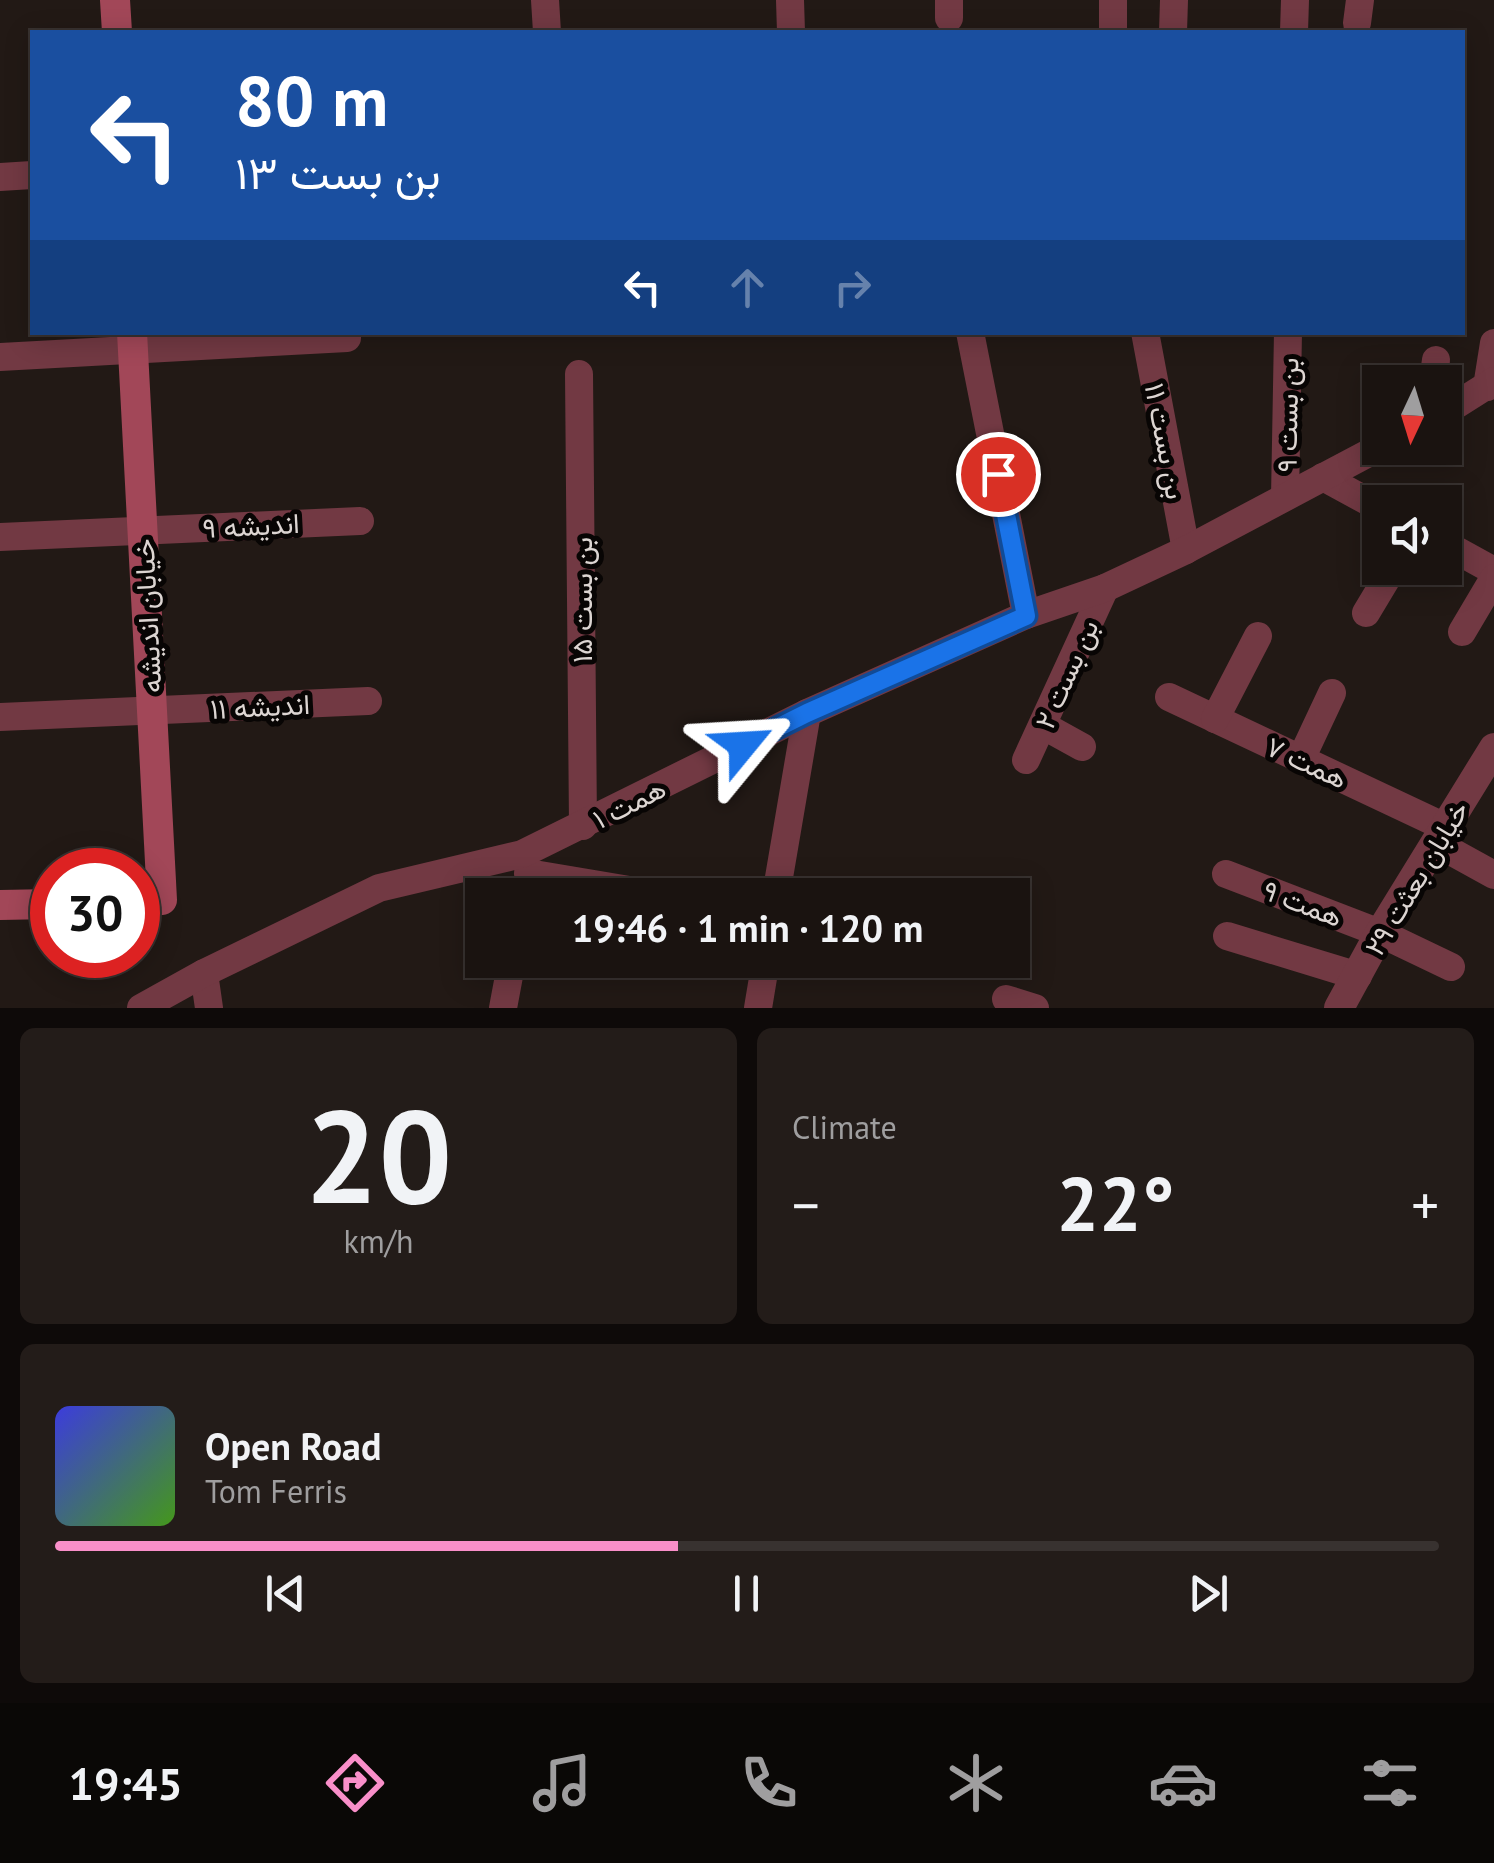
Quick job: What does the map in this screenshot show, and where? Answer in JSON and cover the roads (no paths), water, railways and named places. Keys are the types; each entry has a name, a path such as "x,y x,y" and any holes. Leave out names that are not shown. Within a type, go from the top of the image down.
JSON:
{"main road":[{"path":"115,0 116,30"},
{"name":"خیابان اندیشه","path":"133,341 152,710 151,848"},
{"path":"0,906 30,905"}],"street":[{"path":"545,0 547,30"},
{"path":"790,0 791,30"},
{"path":"1113,30 1114,0"},
{"path":"1173,30 1174,0"},
{"path":"1294,30 1295,0"},
{"path":"0,177 30,175"},
{"path":"971,335 1026,616"},
{"name":"بن بست ۱۱","path":"1146,335 1186,550"},
{"name":"بن بست ۹","path":"1285,497 1288,335"},
{"path":"0,357 133,341 347,338"},
{"path":"1462,401 1490,384 1494,343"},
{"name":"بن بست ۱۵","path":"580,374 583,826"},
{"name":"همت ۱","path":"141,1008 378,888 524,874 583,826 807,713 1026,616 1105,588 1186,550 1362,456"},
{"path":"1323,476 1362,498"},
{"name":"اندیشه ۹","path":"0,536 360,520"},
{"path":"1462,555 1494,575 1462,632"},
{"path":"1366,613 1383,585"},
{"name":"بن بست ۲","path":"1026,760 1105,588"},
{"path":"1215,719 1258,636"},
{"path":"1301,760 1332,693"},
{"name":"همت ۷","path":"1169,696 1301,760 1441,835 1494,874"},
{"name":"اندیشه ۱۱","path":"0,718 368,701"},
{"path":"779,878 807,713"},
{"path":"1044,726 1082,747"},
{"name":"خیابان بعثت ۲۹","path":"1339,1008 1380,933 1490,764"},
{"path":"524,874 550,878"},
{"name":"همت ۹","path":"1226,874 1380,933 1452,967"},
{"path":"1227,936 1358,976"},
{"path":"204,973 210,1008"},
{"path":"503,1008 509,978"},
{"path":"758,1008 763,978"},
{"path":"1006,999 1035,1008"}]}
